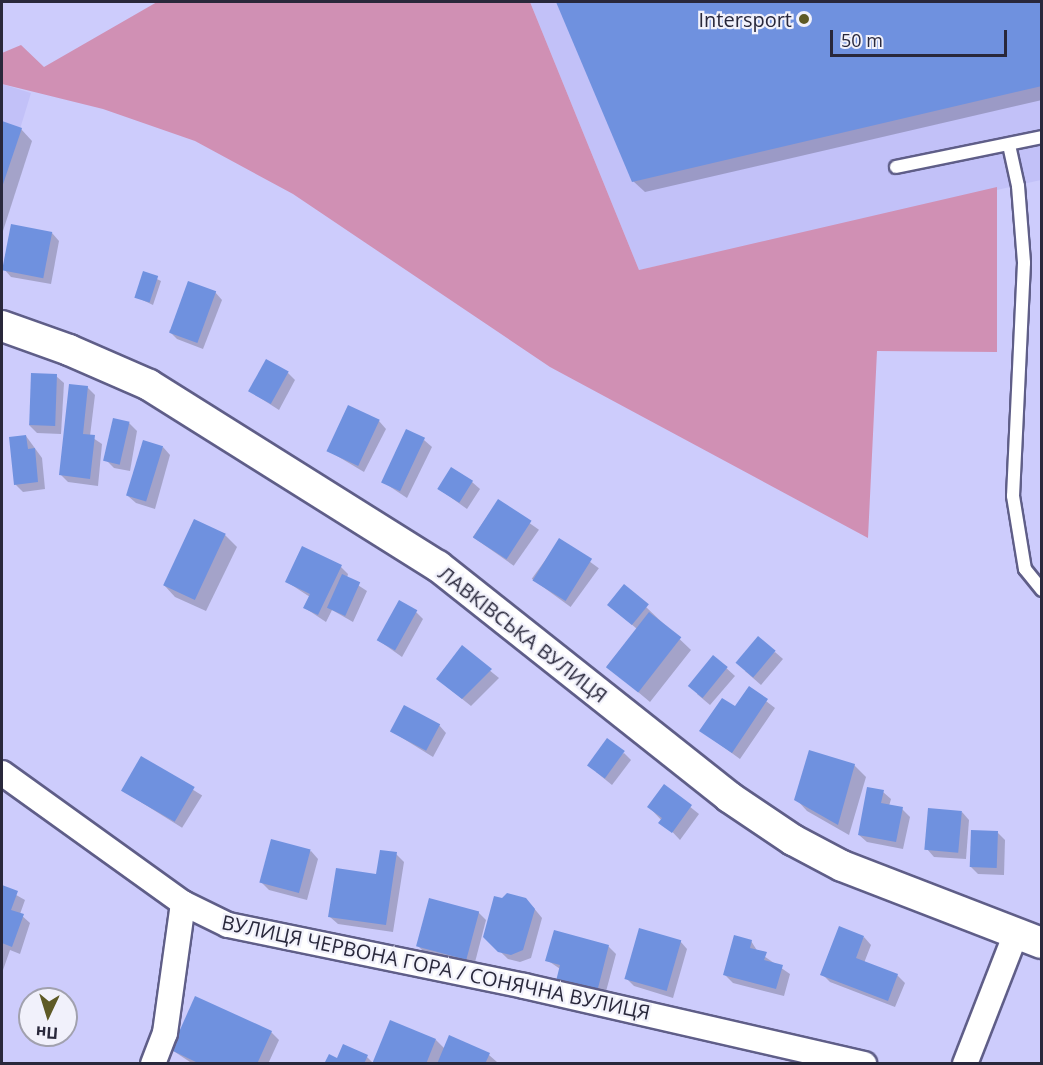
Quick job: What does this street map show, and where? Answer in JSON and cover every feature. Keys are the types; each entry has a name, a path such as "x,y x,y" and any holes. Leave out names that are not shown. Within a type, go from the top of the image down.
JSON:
{"street":[{"name":"ЛАВКІВСЬКА ВУЛИЦЯ","path":"2,326 69,350 150,386 438,566 729,797 793,840 842,866 1035,938"},
{"name":"ВУЛИЦЯ ЧЕРВОНА ГОРА / СОНЯЧНА ВУЛИЦЯ","path":"2,773 183,903 228,926 700,1025 864,1064"},
{"path":"153,1064 165,1033 183,903"},
{"path":"964,1064 1035,938"}],"lane":[{"path":"896,167 1041,137"},
{"path":"1009,144 1018,186 1024,263 1013,496 1025,568 1041,590"}],"shaded area":[{"path":"157,2 530,2 639,270 997,187 997,352 877,351 868,538 550,367 293,194 195,141 103,109 2,84 2,53 21,45 44,67"},
{"path":"530,2 1041,2 1041,180 639,270"},
{"path":"2,84 31,93 2,188"}],"building":[{"path":"556,2 1042,2 1042,86 632,182"},
{"path":"2,121 22,128 2,187"},
{"path":"11,224 52,232 43,278 2,270"},
{"path":"143,271 158,276 150,303 134,298"},
{"path":"188,281 216,291 197,343 169,333"},
{"path":"266,359 289,372 271,404 248,391"},
{"path":"31,373 57,374 55,426 29,425"},
{"path":"69,384 88,386 83,434 95,435 90,479 59,475"},
{"path":"348,405 380,420 358,466 326,451"},
{"path":"113,418 130,422 120,465 103,461"},
{"path":"406,429 425,438 400,491 381,482"},
{"path":"26,435 28,449 35,448 38,482 14,485 9,437"},
{"path":"143,440 163,446 146,502 126,495"},
{"path":"451,467 473,481 459,503 437,489"},
{"path":"498,499 532,521 506,559 473,538"},
{"path":"194,519 226,534 195,600 163,585"},
{"path":"559,538 592,559 566,601 533,580"},
{"path":"302,546 342,565 318,615 303,608 310,594 285,582"},
{"path":"342,574 360,582 345,616 327,608"},
{"path":"624,584 649,604 632,625 607,605"},
{"path":"399,600 417,610 395,650 377,640"},
{"path":"649,612 681,637 638,692 606,667"},
{"path":"758,636 776,651 753,678 736,663"},
{"path":"462,645 492,669 462,699 436,679"},
{"path":"713,655 728,667 703,698 688,686"},
{"path":"749,686 768,699 732,753 699,731 722,698 735,706"},
{"path":"404,705 440,724 426,751 390,731"},
{"path":"607,738 625,751 605,778 587,766"},
{"path":"809,750 855,764 838,825 794,800"},
{"path":"141,756 195,787 175,822 121,791"},
{"path":"664,784 692,805 672,833 658,823 662,818 647,807"},
{"path":"867,787 884,790 881,803 903,807 896,842 858,835"},
{"path":"928,808 962,811 958,853 924,850"},
{"path":"971,830 998,831 997,868 970,867"},
{"path":"271,839 311,850 299,893 259,882"},
{"path":"380,850 397,852 386,925 328,917 336,868 376,874"},
{"path":"2,885 18,891 11,910 24,914 12,947 2,943"},
{"path":"507,893 526,898 535,909 523,950 511,955 498,952 483,937 494,896 502,898"},
{"path":"429,898 479,911 466,960 416,946"},
{"path":"839,926 864,936 856,958 898,974 888,1001 820,975"},
{"path":"639,928 681,940 667,991 624,979"},
{"path":"554,930 609,945 597,992 556,981 560,965 545,961"},
{"path":"734,935 752,940 750,948 767,952 764,960 783,965 776,989 723,975"},
{"path":"195,996 272,1031 257,1064 200,1064 171,1050"},
{"path":"390,1020 436,1039 426,1064 372,1064"},
{"path":"449,1035 490,1053 485,1064 437,1064"},
{"path":"343,1044 368,1055 364,1064 324,1064 329,1054 337,1058"}],"place":[{"name":"Intersport","path":"804,19"}]}
